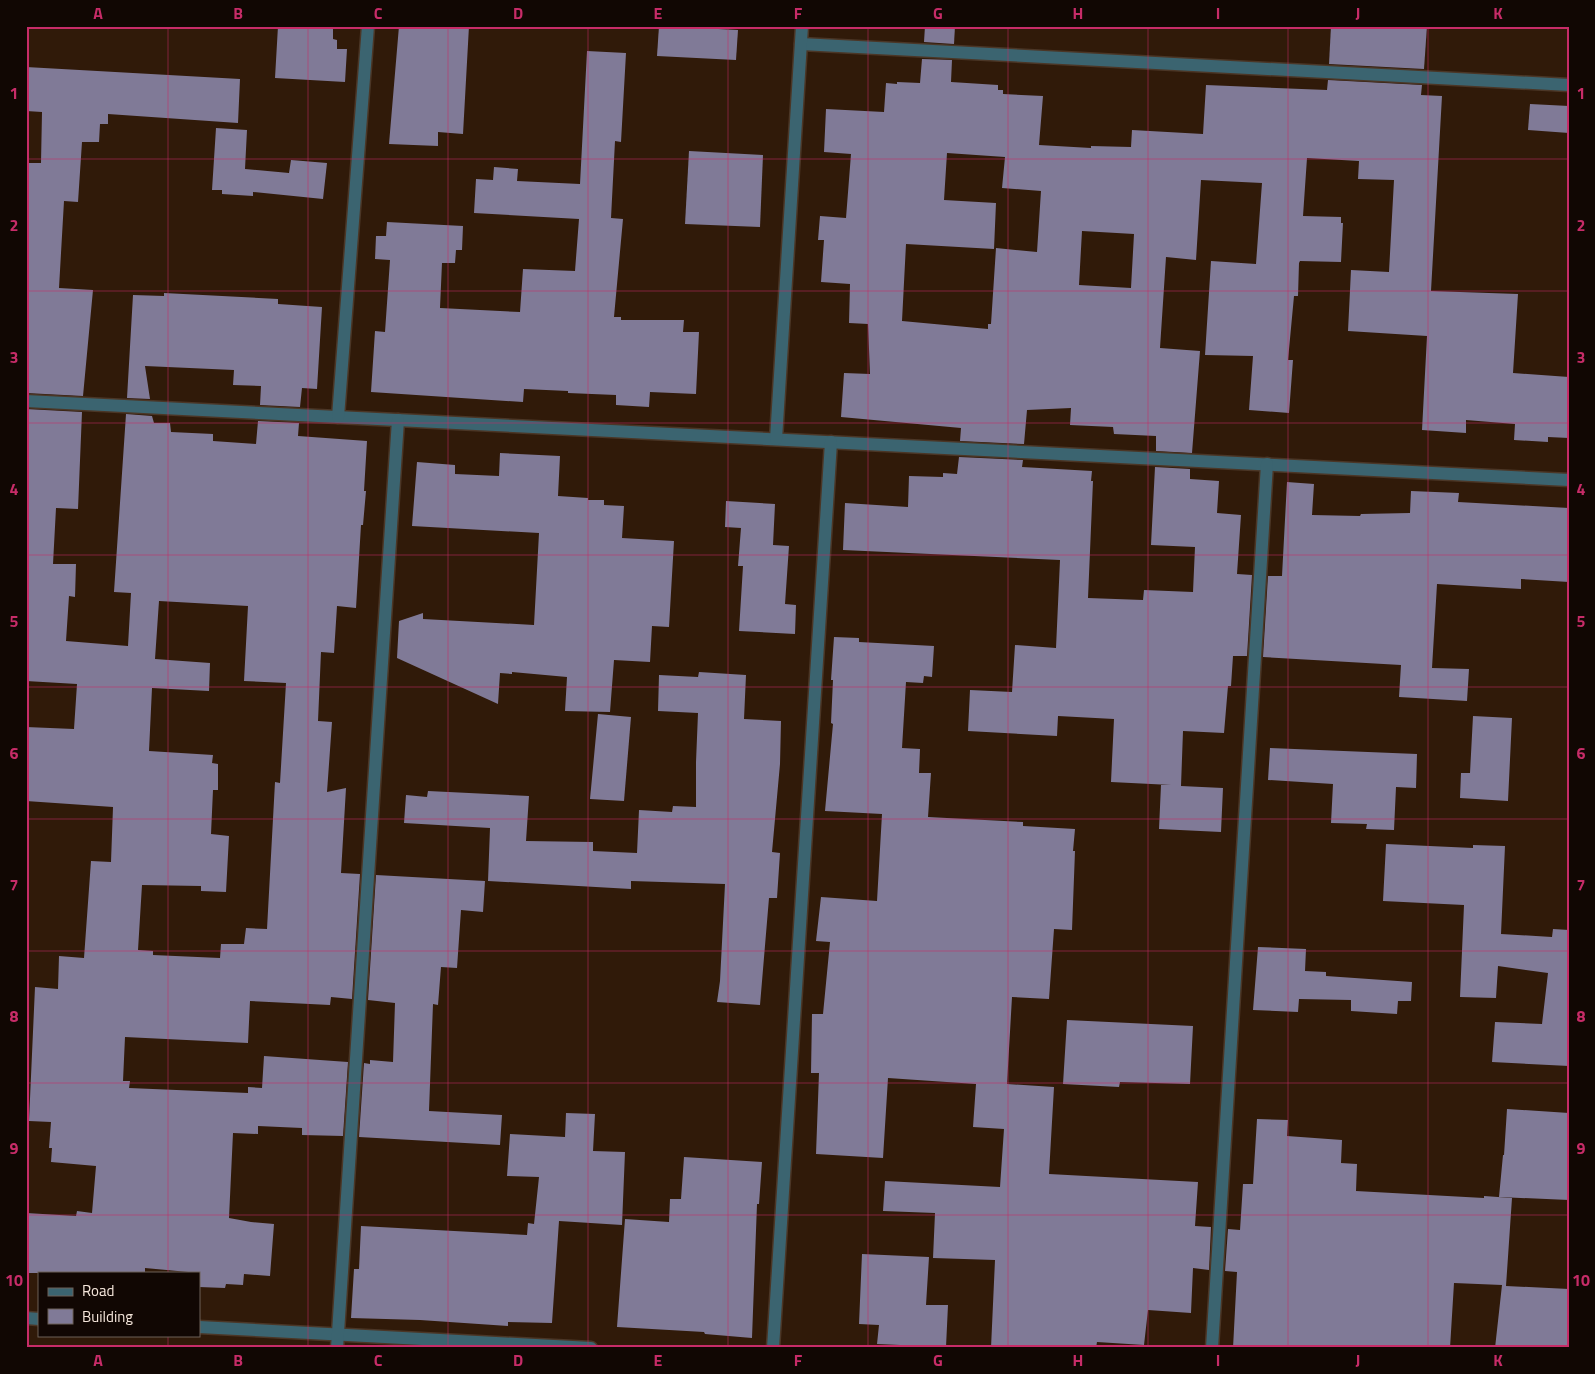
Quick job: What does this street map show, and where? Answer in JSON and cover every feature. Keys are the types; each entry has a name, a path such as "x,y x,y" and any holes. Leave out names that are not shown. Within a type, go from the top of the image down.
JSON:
{"street":[{"path":"338,417 368,26"},
{"path":"776,440 802,26"},
{"path":"800,44 1569,85"},
{"path":"26,401 1569,480"},
{"path":"337,1348 398,420"},
{"path":"773,1348 831,442"},
{"path":"1212,1348 1267,464"},
{"path":"200,1327 591,1348"}],"building":[{"path":"278,26 333,26 333,39 337,40 337,49 347,49 345,82 275,78"},
{"path":"399,26 469,26 463,134 438,132 438,146 389,144"},
{"path":"659,26 738,30 736,60 657,56"},
{"path":"925,26 955,26 954,44 924,42"},
{"path":"1331,26 1427,26 1424,69 1329,64"},
{"path":"587,51 626,53 621,142 615,141 611,218 623,219 614,317 621,317 621,320 684,320 683,332 699,332 696,394 650,392 649,407 616,405 616,395 568,393 568,391 524,389 523,402 371,392 375,331 385,332 390,260 375,259 376,236 386,236 387,222 463,226 462,250 456,250 455,263 442,263 440,308 520,312 523,269 575,271 579,219 474,213 476,179 493,180 494,167 518,169 517,181 580,184"},
{"path":"922,59 952,60 951,82 998,85 998,90 1003,90 1003,94 1043,96 1039,145 1091,148 1091,146 1131,147 1132,130 1203,134 1206,85 1327,90 1328,80 1422,85 1421,95 1442,96 1431,291 1518,294 1513,373 1569,377 1569,438 1548,437 1548,442 1514,440 1515,424 1466,420 1466,433 1422,430 1427,336 1348,331 1351,270 1389,272 1394,180 1358,179 1359,161 1307,158 1303,216 1341,217 1341,223 1343,223 1341,262 1300,261 1299,263 1298,296 1294,296 1288,360 1293,360 1289,413 1249,410 1253,356 1205,355 1211,261 1256,264 1262,183 1201,180 1196,260 1166,257 1160,348 1200,351 1192,453 1156,451 1156,436 1114,434 1113,427 1070,425 1071,408 1027,410 1024,444 960,441 961,428 841,417 844,373 870,374 868,324 849,323 850,284 821,282 824,240 818,240 820,216 846,218 851,154 824,152 826,109 884,112 886,83 920,83","holes":["947,153 1005,157 1002,188 1041,191 1037,252 996,248 991,324 988,324 988,329 902,321 906,244 994,249 996,203 944,200","1082,231 1134,234 1131,288 1079,285"]},
{"path":"26,67 240,79 238,123 108,114 108,124 100,124 99,142 82,142 78,202 64,201 59,288 93,290 83,396 26,393 26,163 41,163 42,112 26,111"},
{"path":"1530,104 1569,106 1569,133 1528,130"},
{"path":"216,128 247,130 245,169 289,173 291,160 327,163 323,199 253,192 253,196 222,194 222,190 212,190"},
{"path":"689,151 763,155 760,227 685,224"},
{"path":"164,293 278,299 278,304 322,307 317,389 302,388 300,407 260,405 261,386 233,385 234,370 145,366 150,399 127,398 133,295 164,296"},
{"path":"26,409 82,412 78,509 56,508 53,564 76,564 75,597 69,596 66,641 128,646 131,593 114,592 126,414 152,416 154,423 170,423 171,432 213,434 213,441 256,444 258,421 299,423 298,436 367,441 364,491 366,491 363,525 361,525 356,608 337,606 334,653 321,652 318,721 332,722 327,792 346,788 341,873 360,874 352,999 331,997 330,1005 250,1001 248,1043 125,1037 123,1081 130,1081 129,1088 248,1093 248,1087 262,1088 264,1056 348,1062 343,1136 302,1135 302,1128 258,1126 258,1134 233,1133 229,1218 274,1224 270,1276 244,1274 243,1285 226,1284 225,1288 200,1287 200,1272 145,1268 145,1272 26,1273 26,1213 76,1216 77,1211 92,1213 96,1166 51,1162 52,1148 49,1148 51,1122 29,1121 35,987 58,989 59,956 84,958 91,861 111,862 113,807 26,801 26,727 74,729 77,684 26,681","holes":["159,601 248,606 244,681 286,683 280,783 275,782 267,929 246,928 244,944 221,944 220,958 153,955 153,951 138,950 142,885 201,886 201,891 226,892 229,836 211,834 213,790 218,790 218,764 212,763 213,755 149,751 152,688 209,691 210,663 155,659"]},
{"path":"500,453 560,456 558,496 604,500 604,505 624,506 622,538 674,541 669,627 652,626 650,662 614,660 610,712 565,711 567,677 512,672 512,674 500,673 498,704 397,658 399,621 423,613 423,619 534,625 539,533 412,526 417,462 455,465 455,474 499,476"},
{"path":"959,457 1023,460 1022,467 1092,471 1088,598 1143,600 1144,590 1193,592 1195,547 1151,545 1155,467 1190,469 1190,479 1219,481 1217,513 1241,515 1237,574 1252,575 1247,656 1233,656 1224,733 1183,731 1181,786 1223,788 1221,832 1159,829 1161,785 1171,785 1111,782 1114,719 1058,716 1057,736 968,731 970,690 1012,692 1015,645 1056,648 1060,560 843,550 845,503 908,507 909,476 943,477 943,473 957,474"},
{"path":"1287,482 1314,484 1312,515 1360,516 1361,514 1410,513 1411,491 1459,493 1458,502 1569,508 1569,582 1521,579 1521,589 1437,584 1432,668 1469,669 1467,701 1399,697 1401,665 1263,657 1268,576 1282,576"},
{"path":"726,501 775,504 773,545 789,546 785,604 796,605 795,634 739,631 743,566 738,566 741,528 725,527"},
{"path":"834,637 859,638 859,642 934,646 932,677 924,676 923,683 906,682 902,748 920,749 919,773 931,773 928,817 1023,822 1023,826 1075,829 1072,930 1054,929 1049,999 1012,997 1007,1084 1054,1087 1049,1174 1198,1182 1195,1226 1211,1227 1209,1270 1193,1268 1191,1313 1148,1310 1144,1345 1097,1342 1096,1348 991,1348 995,1260 933,1258 935,1213 883,1211 885,1181 1000,1187 1004,1129 973,1127 976,1084 888,1078 883,1158 816,1154 819,1073 811,1073 812,1014 823,1014 830,942 816,941 821,897 877,901 882,814 825,811 833,724 831,723 833,680 831,680"},
{"path":"699,672 746,675 744,719 781,721 780,764 772,852 780,853 777,898 769,898 760,1005 717,1002 720,981 725,884 631,881 631,889 488,881 490,828 404,823 406,795 427,797 428,791 529,796 526,841 593,842 593,851 637,853 639,810 672,812 673,806 696,807 698,713 658,711 659,675 698,677"},
{"path":"598,714 631,717 624,801 590,799"},
{"path":"1473,716 1512,718 1508,801 1460,798 1461,773 1470,773"},
{"path":"1270,748 1417,754 1416,788 1396,787 1394,830 1366,829 1367,824 1331,823 1333,784 1268,780"},
{"path":"1386,844 1473,848 1473,845 1505,846 1501,934 1552,937 1553,929 1569,930 1569,1066 1492,1062 1495,1022 1542,1024 1548,973 1498,966 1496,998 1460,997 1464,905 1383,901"},
{"path":"376,875 485,881 483,912 461,910 457,968 441,967 438,1005 433,1004 429,1111 502,1115 500,1145 359,1137 364,1063 370,1064 370,1060 393,1062 395,1003 368,1000"},
{"path":"1258,947 1306,949 1305,971 1326,972 1326,976 1412,982 1411,1001 1398,1001 1397,1014 1351,1011 1351,1000 1299,999 1298,1012 1253,1010"},
{"path":"1067,1020 1193,1026 1190,1084 1120,1082 1119,1087 1063,1084"},
{"path":"1507,1109 1569,1113 1569,1200 1499,1197"},
{"path":"566,1113 595,1114 593,1151 625,1152 622,1225 559,1221 552,1323 508,1322 508,1326 420,1320 351,1318 354,1269 359,1269 361,1226 527,1235 528,1223 534,1224 539,1177 507,1176 510,1134 565,1137"},
{"path":"1257,1119 1288,1120 1287,1136 1342,1140 1341,1163 1357,1164 1356,1191 1512,1198 1506,1286 1569,1289 1569,1348 1495,1348 1502,1285 1454,1283 1450,1348 1233,1348 1237,1272 1225,1271 1228,1229 1240,1230 1243,1184 1253,1184"},
{"path":"684,1157 762,1162 759,1204 757,1204 752,1338 705,1334 704,1332 617,1327 625,1219 669,1222 670,1199 681,1199"},
{"path":"862,1254 929,1257 926,1305 948,1305 946,1347 877,1344 879,1325 859,1324"}]}
